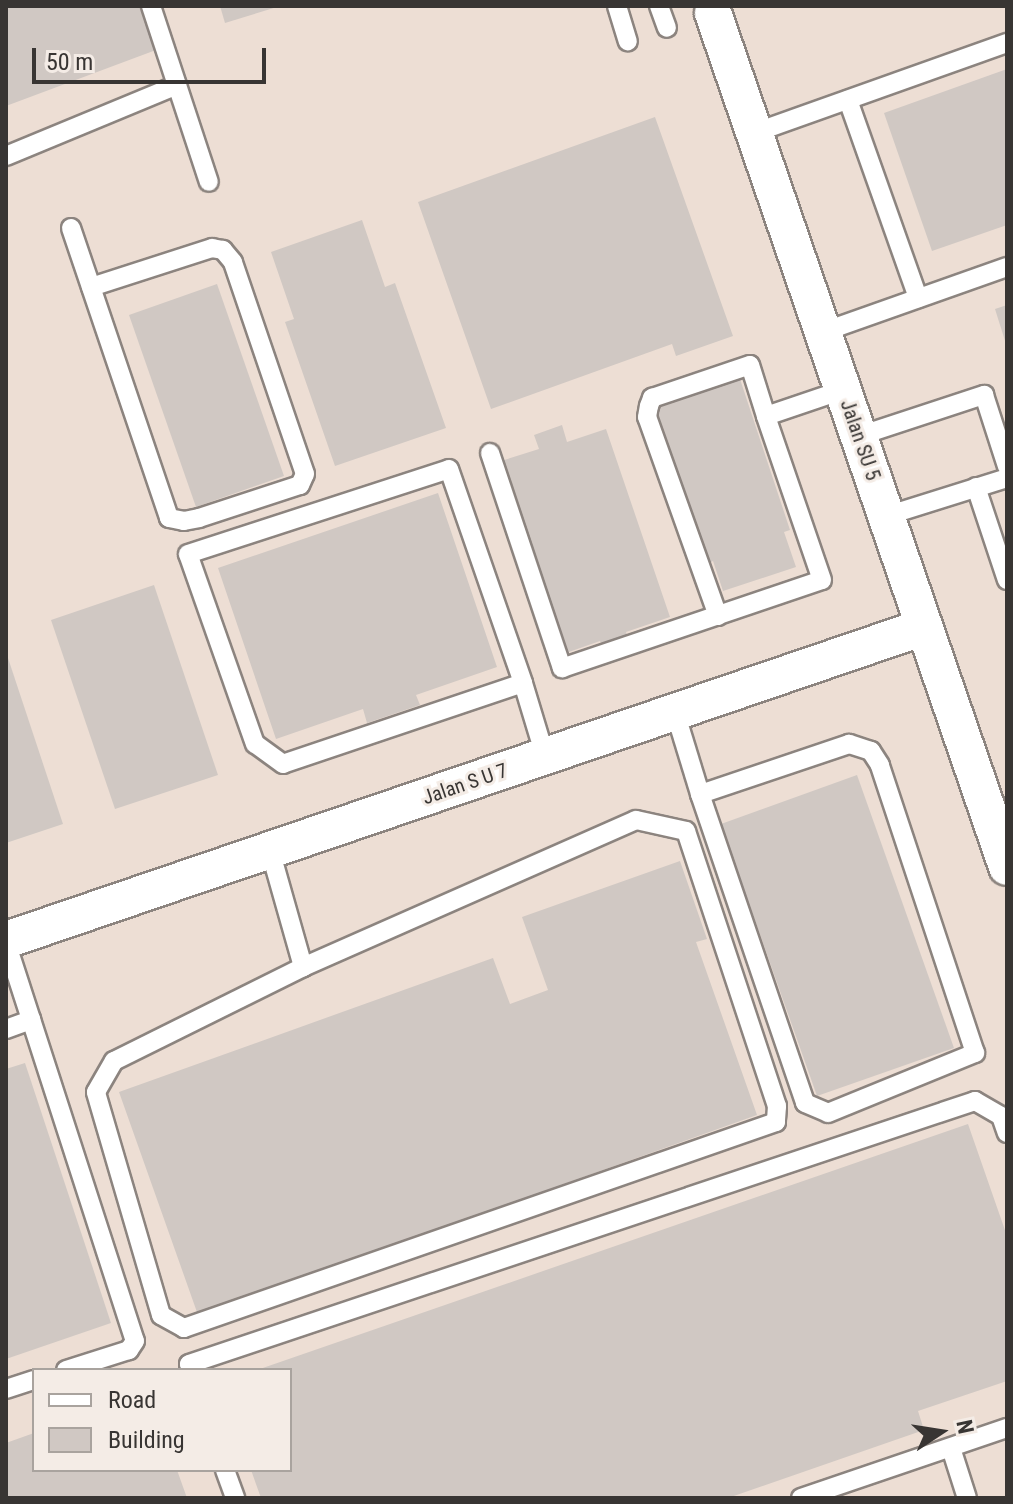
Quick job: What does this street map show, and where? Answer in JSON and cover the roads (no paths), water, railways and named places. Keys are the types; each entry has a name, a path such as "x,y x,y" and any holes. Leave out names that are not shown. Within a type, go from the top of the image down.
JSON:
{"street":[{"name":"Jalan SU 5","path":"713,13 1007,867"},
{"name":"Jalan S U 7","path":"6,941 924,627"}],"lane":[{"path":"151,6 209,182"},
{"path":"617,6 628,41"},
{"path":"659,6 667,28"},
{"path":"754,133 1007,43"},
{"path":"6,156 177,85"},
{"path":"848,100 918,298"},
{"path":"71,228 169,518 184,521 199,518 300,485 305,474 233,262 223,250 212,248 91,287"},
{"path":"823,332 1007,267"},
{"path":"490,453 562,668 718,616 822,580 750,365 652,398 647,417 718,616"},
{"path":"766,416 843,390"},
{"path":"859,436 984,395 1007,466"},
{"path":"523,683 283,764 255,744 188,554 449,469 523,683 545,756"},
{"path":"886,516 1007,478"},
{"path":"976,487 1007,580"},
{"path":"675,712 700,794 805,1103 828,1113 975,1053 880,765 871,751 849,744 700,794"},
{"path":"636,820 686,831 777,1106 776,1122 184,1328 161,1315 96,1092 114,1061 303,967 636,820"},
{"path":"270,850 303,967"},
{"path":"6,941 135,1341 129,1350 72,1368"},
{"path":"6,1029 31,1020"},
{"path":"190,1368 189,1364 975,1101 1001,1116 1007,1133"},
{"path":"6,1389 32,1381"},
{"path":"801,1498 1007,1428"},
{"path":"951,1448 967,1498"},
{"path":"226,1472 235,1498"}]}
